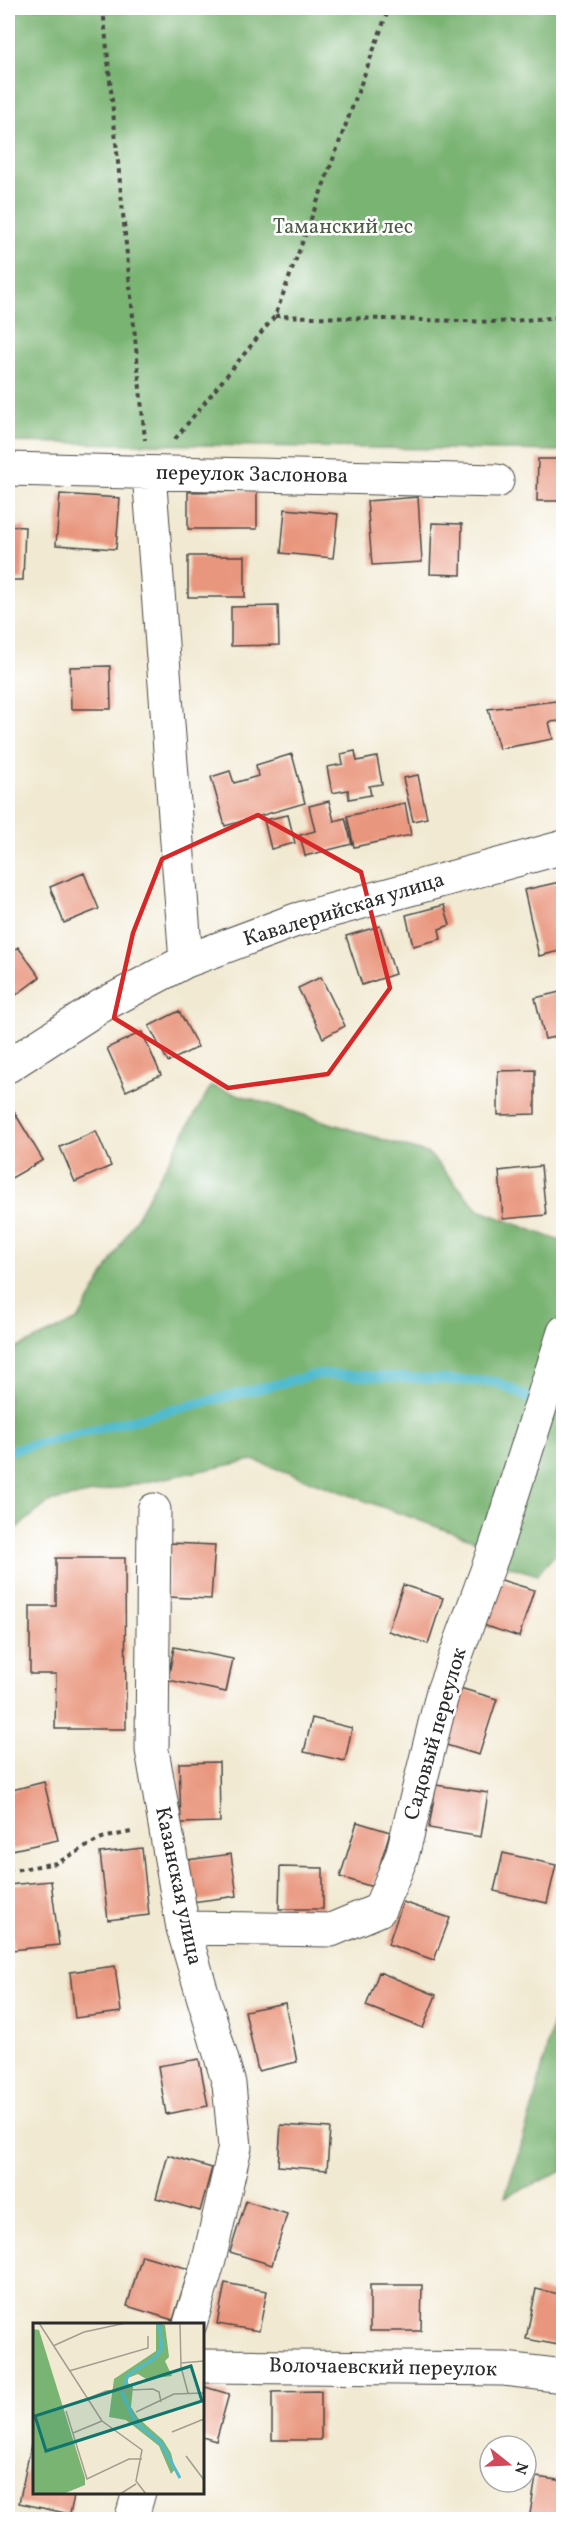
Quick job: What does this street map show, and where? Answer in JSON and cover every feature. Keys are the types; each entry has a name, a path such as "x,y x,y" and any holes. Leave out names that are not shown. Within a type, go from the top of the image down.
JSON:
{"street":[{"name":"переулок Заслонова","path":"8,469 496,482"},
{"path":"148,473 186,961"},
{"name":"Кавалерийская улица","path":"8,1066 101,1006 186,961 296,920 564,847"},
{"name":"Садовый переулок","path":"183,1928 331,1930 379,1910 402,1856 443,1691 496,1546 563,1334"},
{"name":"Казанская улица","path":"154,1510 152,1750 183,1928 229,2084 235,2147 209,2259 191,2323"},
{"name":"Волочаевский переулок","path":"204,2366 504,2369 564,2376"},
{"path":"131,2520 139,2494"}],"path":[{"path":"102,8 148,473"},
{"path":"148,473 275,316 389,8"},
{"path":"275,316 497,322 564,318"},
{"path":"8,1871 57,1863 102,1838 165,1824"}],"highlighted area":[{"path":"258,815 361,872 390,988 328,1074 228,1088 114,1018 133,933 162,859"}],"green space":[{"name":"Таманский лес","path":"8,8 563,8 563,451 8,442"},
{"path":"211,1086 429,1154 479,1210 563,1242 563,1545 537,1575 502,1564 484,1544 253,1460 49,1502 8,1535 8,1352 78,1320"},
{"path":"563,1982 563,2171 505,2197 533,2106"}],"building":[{"path":"538,459 564,459 564,501 537,501"},
{"path":"257,491 257,529 188,529 188,492"},
{"path":"60,494 120,498 116,549 56,545"},
{"path":"418,497 422,562 372,565 367,501"},
{"path":"285,509 338,514 333,558 281,553"},
{"path":"432,523 462,524 461,575 430,574"},
{"path":"8,526 25,527 23,580 8,580"},
{"path":"188,556 245,556 245,597 188,597"},
{"path":"278,606 279,645 231,646 231,607"},
{"path":"110,666 111,709 71,709 70,667"},
{"path":"556,701 562,721 549,722 553,739 499,749 488,709"},
{"path":"355,751 357,761 377,757 382,784 369,786 371,795 349,799 348,790 332,793 327,767 343,764 341,754"},
{"path":"292,754 305,803 225,826 211,777 230,771 234,783 258,776 256,765"},
{"path":"418,775 427,818 413,821 403,778"},
{"path":"329,801 334,821 345,818 352,844 305,856 300,835 315,831 309,806"},
{"path":"405,803 411,835 354,847 347,816"},
{"path":"288,815 295,843 271,849 264,820"},
{"path":"84,873 99,909 64,923 50,887"},
{"path":"564,881 564,950 539,956 524,890"},
{"path":"444,905 450,925 439,929 441,939 413,946 406,915"},
{"path":"380,926 395,974 362,985 346,936"},
{"path":"18,947 40,977 8,1001 8,955"},
{"path":"321,977 345,1026 323,1038 298,988"},
{"path":"564,991 564,1035 545,1039 535,998"},
{"path":"179,1011 198,1047 168,1062 149,1026"},
{"path":"142,1032 161,1075 126,1091 107,1048"},
{"path":"535,1070 535,1114 498,1115 498,1071"},
{"path":"10,1105 43,1160 8,1180 8,1107"},
{"path":"96,1131 111,1166 75,1182 60,1147"},
{"path":"541,1166 546,1215 503,1219 499,1171"},
{"path":"170,1543 215,1545 211,1599 167,1597"},
{"path":"56,1558 125,1558 126,1729 55,1729 56,1674 30,1674 30,1606 56,1606"},
{"path":"498,1579 534,1590 519,1637 483,1625"},
{"path":"403,1585 443,1598 428,1644 388,1631"},
{"path":"174,1647 233,1659 226,1692 168,1680"},
{"path":"460,1688 497,1699 479,1755 443,1744"},
{"path":"312,1718 352,1728 345,1761 304,1752"},
{"path":"219,1762 220,1822 181,1823 179,1763"},
{"path":"44,1782 58,1840 12,1850 8,1831 8,1791"},
{"path":"436,1785 488,1793 481,1837 429,1828"},
{"path":"357,1822 390,1832 373,1887 340,1877"},
{"path":"142,1848 149,1915 108,1920 100,1853"},
{"path":"503,1853 556,1865 547,1903 494,1891"},
{"path":"231,1854 237,1896 192,1902 187,1860"},
{"path":"280,1867 323,1868 323,1909 279,1909"},
{"path":"51,1881 59,1945 12,1950 8,1885"},
{"path":"403,1902 450,1918 434,1960 388,1944"},
{"path":"115,1966 121,2012 75,2018 70,1972"},
{"path":"379,1972 436,1995 423,2028 366,2006"},
{"path":"285,2003 297,2062 258,2071 245,2011"},
{"path":"199,2059 208,2106 166,2114 158,2066"},
{"path":"281,2125 330,2128 327,2170 278,2166"},
{"path":"168,2155 212,2168 200,2211 156,2198"},
{"path":"246,2201 287,2214 272,2265 230,2252"},
{"path":"142,2255 189,2269 173,2320 127,2306"},
{"path":"225,2283 267,2291 259,2331 217,2324"},
{"path":"370,2285 422,2285 421,2331 370,2331"},
{"path":"536,2289 564,2295 564,2346 526,2339"},
{"path":"204,2387 229,2394 216,2441 204,2438"},
{"path":"321,2391 321,2440 272,2440 272,2392"},
{"path":"560,2423 564,2423 564,2462 560,2462"},
{"path":"31,2445 33,2446 33,2494 75,2494 70,2514 19,2503"},
{"path":"538,2477 564,2481 564,2520 529,2520 533,2494 538,2494"}],"waterway":[{"path":"8,1451 318,1374 497,1382 564,1416"}]}
